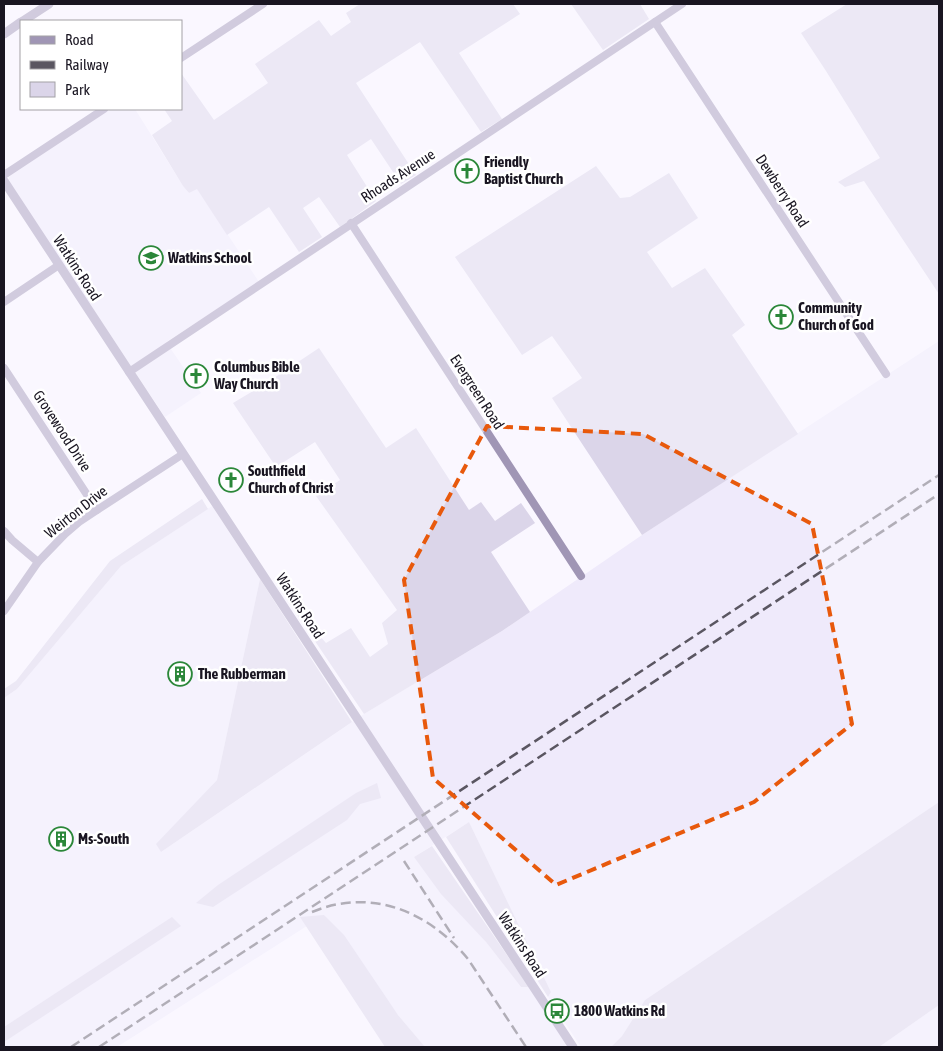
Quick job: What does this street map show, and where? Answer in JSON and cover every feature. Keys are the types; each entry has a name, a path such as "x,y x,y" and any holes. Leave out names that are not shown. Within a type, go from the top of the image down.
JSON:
{"street":[{"path":"25,20 49,4"},
{"path":"182,57 263,4"},
{"name":"Rhoads Avenue","path":"129,372 682,4"},
{"name":"Dewberry Road","path":"654,22 886,374"},
{"path":"4,34 20,23"},
{"path":"4,176 103,110"},
{"name":"Watkins Road","path":"4,181 573,1047"},
{"name":"Evergreen Road","path":"351,223 581,576"},
{"path":"4,302 59,265"},
{"name":"Grovewood Drive","path":"4,368 97,510"},
{"name":"Weirton Drive","path":"4,610 38,562 65,534 79,522 183,454"},
{"path":"4,530 12,540 38,562"}],"highlighted area":[{"path":"487,426 643,434 812,524 852,724 754,802 556,885 433,778 404,580"}],"shaded area":[{"name":"Watkins School","path":"107,110 136,110 183,186 189,193 197,188 259,282 166,342 201,393 165,417 8,181 11,174"},
{"path":"939,341 939,802 645,1000 622,1036 611,1047 581,1047 548,997 551,992 469,822 414,857 486,942 521,987 529,987 568,1047 425,1047 398,1015 324,915 117,1047 4,1047 4,698 17,689 121,566 212,506 260,579 217,780 157,844 161,852 364,714 502,631 642,535"},
{"path":"939,1005 939,1047 879,1047"}],"green space":[{"path":"360,4 513,4 520,14 459,53 502,119 481,132 420,42 356,83 416,175 401,184 371,139 347,155 376,201 340,227 319,197 303,208 322,237 299,252 269,207 227,235 197,189 189,193 183,186 152,135 172,121 165,110 182,110 182,74 214,120 268,83 255,64 319,20 331,36 351,22 346,13"},
{"path":"571,4 640,4 649,19 603,50"},
{"path":"847,4 939,4 939,294 864,181 845,187 838,182 880,158 801,33"},
{"path":"596,166 620,198 630,197 669,173 698,218 647,252 672,288 705,268 745,325 732,335 798,434 642,535 552,398 582,378 552,336 522,355 455,257"},
{"path":"319,348 386,448 416,428 469,510 481,502 495,521 521,503 535,523 491,552 530,612 502,631 364,714 284,595 326,643 351,628 370,657 388,644 382,623 397,610 316,496 340,480 315,442 276,467 233,403"},
{"path":"202,499 208,509 121,566 17,689 4,698 4,689 16,681 110,561"},
{"path":"260,579 352,722 161,852 156,844 217,780"},
{"path":"377,783 381,798 360,804 347,820 213,907 196,903 218,885 356,793"},
{"path":"939,802 939,1005 879,1047 611,1047 622,1036 645,1000"},
{"path":"469,822 551,992 548,997 446,837"},
{"path":"432,846 529,987 521,987 486,942 441,894 414,857"},
{"path":"324,915 344,935 398,1015 425,1047 385,1047 300,917"},
{"path":"172,917 181,926 4,1042 4,1027"}],"railway":[{"path":"71,1047 939,475"},
{"path":"99,1047 939,494"},
{"path":"404,861 454,938"},
{"path":"312,912 334,905 356,902 377,903 417,917 436,928 453,942 468,959 526,1047"}],"place":[{"name":"Friendly Baptist Church","path":"467,171"},
{"name":"Watkins School","path":"151,258"},
{"name":"Community Church of God","path":"781,317"},
{"name":"Columbus Bible Way Church","path":"196,376"},
{"name":"Southfield Church of Christ","path":"231,480"},
{"name":"The Rubberman","path":"180,674"},
{"name":"Ms-South","path":"61,839"},
{"name":"1800 Watkins Rd","path":"557,1011"}]}
